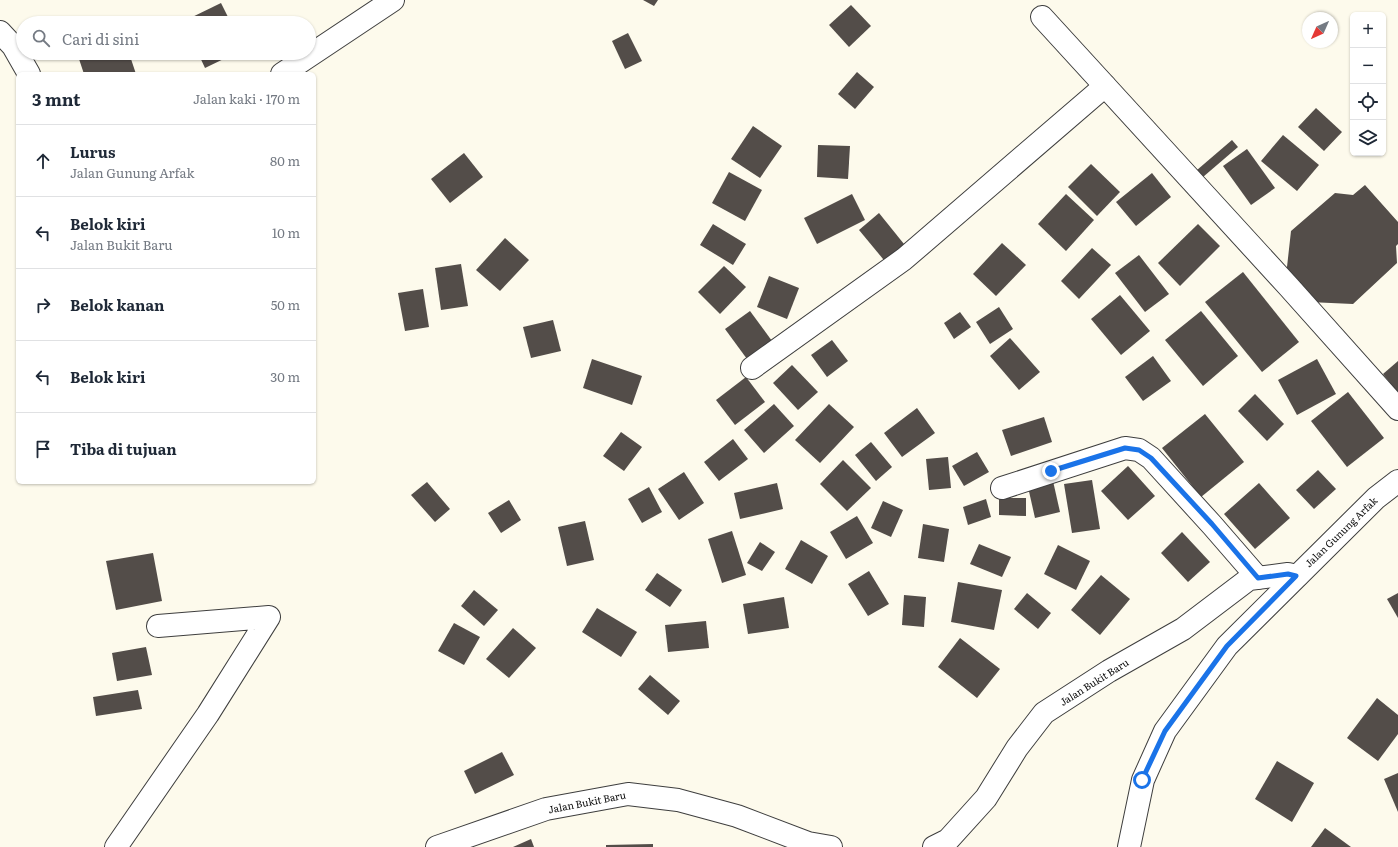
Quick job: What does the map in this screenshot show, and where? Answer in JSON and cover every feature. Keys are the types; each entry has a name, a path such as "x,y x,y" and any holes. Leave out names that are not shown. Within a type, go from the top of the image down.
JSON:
{"street":[{"path":"316,51 393,0"},
{"path":"1042,17 1284,281 1398,409"},
{"path":"0,32 16,51"},
{"path":"21,60 28,72"},
{"path":"285,72 303,60"},
{"path":"752,368 904,260 1105,86"},
{"path":"1002,488 1125,448 1139,450 1145,453 1156,464 1212,524 1258,578"},
{"name":"Jalan Gunung Arfak","path":"1129,847 1142,780 1165,731 1227,646 1376,498 1398,481"},
{"name":"Jalan Bukit Baru","path":"934,847 948,840 986,798 1017,748 1044,714 1110,671 1183,629 1249,579 1288,574 1296,576"},
{"path":"116,847 208,714 269,617 158,626"},
{"name":"Jalan Bukit Baru","path":"437,847 546,809 628,794 678,800 736,816 808,843 831,847"}],"building":[{"path":"643,0 658,0 654,6"},
{"path":"221,3 228,16 194,16"},
{"path":"851,5 871,26 849,47 829,25"},
{"path":"628,33 642,61 625,69 612,41"},
{"path":"79,60 131,60 135,72 83,72"},
{"path":"201,60 222,60 205,68"},
{"path":"857,72 874,87 855,109 838,94"},
{"path":"1316,108 1342,132 1324,151 1298,127"},
{"path":"753,126 782,146 760,178 731,159"},
{"path":"1283,135 1319,165 1297,191 1261,161"},
{"path":"1232,140 1238,147 1203,177 1197,170"},
{"path":"818,145 850,146 848,179 817,177"},
{"path":"1247,149 1275,188 1251,205 1223,166"},
{"path":"464,153 483,177 450,203 431,179"},
{"path":"1091,164 1120,192 1097,216 1068,187"},
{"path":"729,172 762,190 745,221 712,203"},
{"path":"1152,173 1171,197 1136,226 1116,202"},
{"path":"1365,185 1398,222 1398,244 1396,246 1397,263 1353,304 1309,302 1286,276 1291,231 1335,193 1353,195"},
{"path":"852,194 865,220 817,244 804,218"},
{"path":"1066,194 1094,220 1066,251 1038,224"},
{"path":"879,213 908,249 888,265 859,230"},
{"path":"713,224 746,244 733,265 700,245"},
{"path":"1198,224 1220,246 1180,286 1158,263"},
{"path":"505,238 529,260 500,291 476,270"},
{"path":"1002,243 1026,265 996,296 973,274"},
{"path":"1092,248 1111,265 1079,299 1061,281"},
{"path":"1139,255 1169,294 1145,312 1115,273"},
{"path":"461,264 468,306 441,310 435,268"},
{"path":"724,266 746,287 720,314 698,292"},
{"path":"1243,272 1299,342 1262,372 1205,302"},
{"path":"769,276 799,288 787,319 757,307"},
{"path":"423,289 429,327 405,331 398,293"},
{"path":"1120,295 1150,331 1121,355 1091,319"},
{"path":"999,307 1013,329 990,344 976,322"},
{"path":"750,311 772,341 747,359 725,329"},
{"path":"1201,311 1238,356 1203,386 1165,340"},
{"path":"960,312 971,327 954,339 944,323"},
{"path":"553,320 561,351 531,358 523,327"},
{"path":"1010,338 1040,372 1019,390 990,356"},
{"path":"832,340 848,361 827,377 811,355"},
{"path":"1153,356 1171,381 1143,401 1125,377"},
{"path":"592,359 642,376 632,405 583,388"},
{"path":"1317,359 1336,394 1297,415 1278,380"},
{"path":"1398,361 1398,393 1383,374"},
{"path":"792,365 818,392 798,410 773,383"},
{"path":"746,377 765,402 735,425 716,400"},
{"path":"1348,392 1384,438 1347,467 1311,421"},
{"path":"1255,394 1284,424 1267,441 1238,411"},
{"path":"774,404 794,426 764,453 744,430"},
{"path":"829,404 854,427 820,463 795,440"},
{"path":"917,408 935,433 902,457 884,433"},
{"path":"1205,414 1244,462 1201,497 1162,448"},
{"path":"1044,417 1052,442 1011,456 1002,430"},
{"path":"621,432 642,447 624,471 603,456"},
{"path":"733,439 748,459 719,481 704,462"},
{"path":"871,442 892,467 876,481 855,455"},
{"path":"977,452 989,472 964,486 952,466"},
{"path":"948,457 951,488 929,490 926,459"},
{"path":"843,460 871,488 847,511 820,484"},
{"path":"1128,466 1155,496 1128,520 1101,491"},
{"path":"1318,470 1336,489 1314,509 1296,490"},
{"path":"684,472 704,503 679,520 658,489"},
{"path":"1092,480 1100,529 1072,533 1064,484"},
{"path":"1053,481 1060,512 1035,518 1028,487"},
{"path":"427,482 450,509 435,522 411,495"},
{"path":"777,483 783,509 740,519 734,493"},
{"path":"1259,483 1290,518 1255,549 1224,514"},
{"path":"649,487 662,512 642,523 628,499"},
{"path":"999,498 1026,498 1026,516 999,515"},
{"path":"986,499 991,517 968,525 963,507"},
{"path":"509,500 521,520 501,533 488,513"},
{"path":"883,501 903,510 891,537 871,528"},
{"path":"857,516 873,543 846,559 830,532"},
{"path":"585,521 594,560 567,566 558,527"},
{"path":"923,524 949,529 944,562 918,558"},
{"path":"732,531 746,575 722,583 708,539"},
{"path":"1182,532 1210,562 1188,582 1161,553"},
{"path":"801,540 828,556 812,584 785,569"},
{"path":"760,542 775,552 762,571 747,563"},
{"path":"979,544 1011,557 1002,577 970,564"},
{"path":"1058,545 1090,561 1076,590 1044,574"},
{"path":"153,553 162,601 116,610 106,561"},
{"path":"869,571 889,604 868,616 848,584"},
{"path":"657,573 682,590 670,607 645,590"},
{"path":"1101,575 1130,599 1100,635 1071,610"},
{"path":"958,582 1002,590 994,630 951,622"},
{"path":"474,590 498,610 484,626 461,606"},
{"path":"1027,593 1051,613 1038,629 1014,609"},
{"path":"1398,593 1398,618 1387,599"},
{"path":"904,595 926,597 924,627 902,625"},
{"path":"784,597 789,628 748,634 743,604"},
{"path":"597,608 637,632 621,657 582,632"},
{"path":"706,621 709,648 668,652 665,625"},
{"path":"454,623 480,637 464,665 438,651"},
{"path":"513,628 536,648 509,678 486,659"},
{"path":"960,638 1000,669 977,698 938,667"},
{"path":"146,647 152,675 117,681 112,653"},
{"path":"650,675 680,701 668,715 638,689"},
{"path":"138,690 142,709 96,716 93,697"},
{"path":"1377,698 1398,715 1398,734 1378,761 1347,738"},
{"path":"502,752 514,775 475,794 464,771"},
{"path":"1277,761 1314,783 1292,822 1255,799"},
{"path":"1398,773 1398,812 1384,779"},
{"path":"1325,828 1351,847 1311,847"},
{"path":"531,839 534,847 513,847"},
{"path":"653,844 653,847 606,847 606,845"}],"route":[{"path":"1051,471 1125,448 1139,450 1151,458 1212,524 1258,578 1288,574 1296,576 1227,646 1165,731 1142,780"}]}
